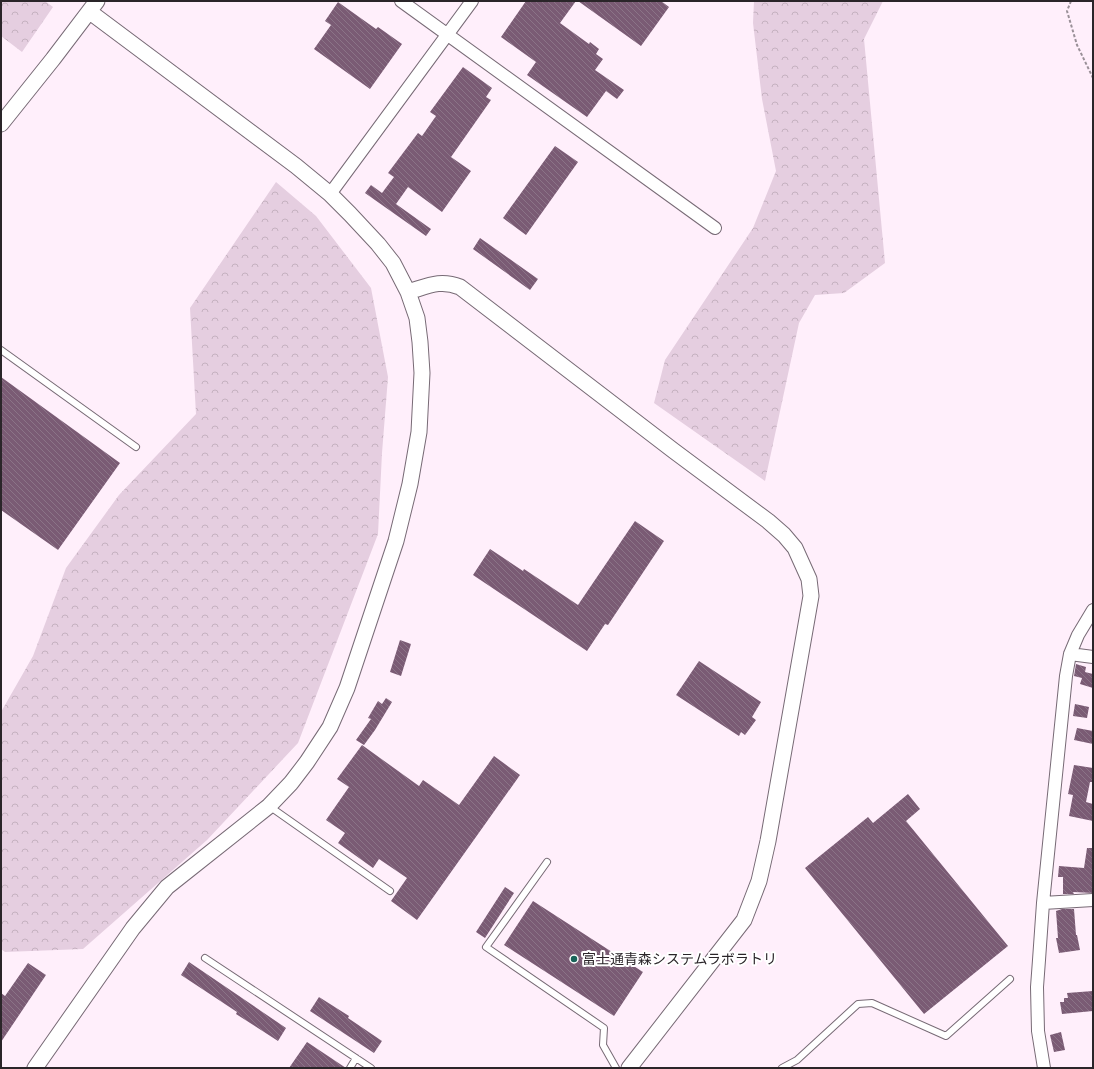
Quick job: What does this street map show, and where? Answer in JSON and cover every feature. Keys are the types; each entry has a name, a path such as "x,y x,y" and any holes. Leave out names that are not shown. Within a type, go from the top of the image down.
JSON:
{"street":[{"path":"401,1 715,228"},
{"path":"330,194 472,1"},
{"path":"1,124 94,6 330,194 378,244 393,264 408,292 417,318 422,373 419,432 410,484 396,541 347,688 330,727 291,784 269,806 167,887 132,928 35,1068"},
{"path":"408,292 441,282 460,287 674,451 768,520 795,548 809,579 811,596 768,840 759,881 744,920 629,1068"},
{"path":"1044,1068 1038,1031 1037,987 1043,903 1064,692 1070,654 1078,635 1093,610"},
{"path":"1070,654 1093,657"},
{"path":"1043,903 1093,900"}],"lane":[{"path":"1,350 136,447"},
{"path":"269,806 390,891"},
{"path":"546,862 486,947 604,1028 603,1045 616,1068"},
{"path":"205,958 371,1068"},
{"path":"782,1068 796,1060 858,1004 872,1003 946,1036 1010,979"},
{"path":"350,1068 356,1058"}],"path":[{"path":"1070,1 1067,11 1077,45 1093,78"}],"green space":[{"path":"1,1 45,1 53,7 22,52 1,36"},
{"path":"754,1 883,1 864,39 885,263 844,293 815,295 799,323 765,481 654,403 665,360 753,228 776,171 762,99 753,23"},
{"path":"276,182 316,216 371,288 388,377 378,534 298,743 207,840 83,949 5,952 1,949 1,712 33,656 66,568 119,495 196,414 190,308"}],"building":[{"path":"526,1 576,1 560,23 589,44 590,42 599,49 596,54 603,59 595,70 624,90 617,99 606,91 587,117 527,75 536,62 501,37"},
{"path":"578,1 661,1 669,7 641,46"},
{"path":"338,2 376,29 378,27 402,44 370,89 314,49 331,25 325,21"},
{"path":"463,67 492,88 486,97 491,100 451,157 471,171 442,212 408,187 396,204 431,229 426,236 365,193 371,185 382,193 394,177 388,173 418,133 422,136 436,116 430,112"},
{"path":"555,146 578,162 526,235 503,218"},
{"path":"480,238 538,279 530,290 473,249"},
{"path":"1,377 120,463 58,550 1,510"},
{"path":"635,521 664,541 608,625 605,624 587,651 473,575 490,549 523,571 524,569 578,605"},
{"path":"400,640 411,644 401,676 390,672"},
{"path":"699,661 761,702 752,717 756,720 745,735 741,732 739,736 676,695"},
{"path":"1076,664 1086,667 1085,672 1093,674 1093,688 1080,684 1082,678 1074,676"},
{"path":"386,698 392,702 364,745 356,740 371,719 368,718 378,701 382,704"},
{"path":"1075,704 1089,707 1087,718 1073,716"},
{"path":"1077,728 1093,731 1093,744 1074,740"},
{"path":"362,745 419,786 423,780 459,805 494,756 520,775 417,920 391,901 407,878 379,859 373,868 338,843 345,833 326,820 349,787 337,779"},
{"path":"1074,765 1093,768 1093,782 1090,782 1086,802 1093,804 1093,821 1069,816 1073,795 1068,794"},
{"path":"908,794 920,809 906,821 1008,946 924,1014 805,868 868,817 873,823"},
{"path":"1087,848 1093,848 1093,893 1073,892 1074,894 1063,894 1063,877 1058,877 1059,866 1084,868"},
{"path":"505,887 514,893 485,938 476,932"},
{"name":"富士通青森システムラボラトリ","path":"533,901 643,972 614,1016 504,945"},
{"path":"1062,909 1074,909 1076,935 1080,950 1059,953 1056,938 1058,938 1056,911"},
{"path":"189,962 286,1028 278,1041 236,1014 237,1012 181,975"},
{"path":"28,963 46,975 1,1042 1,993 5,996"},
{"path":"1093,991 1093,1011 1062,1014 1060,1002 1064,1002 1064,998 1068,998 1067,993"},
{"path":"319,997 349,1016 348,1018 382,1041 374,1053 310,1011"},
{"path":"1061,1032 1065,1050 1054,1052 1050,1035"},
{"path":"307,1042 346,1068 289,1068"}],"place":[{"name":"富士通青森システムラボラトリ","path":"574,959"}]}
